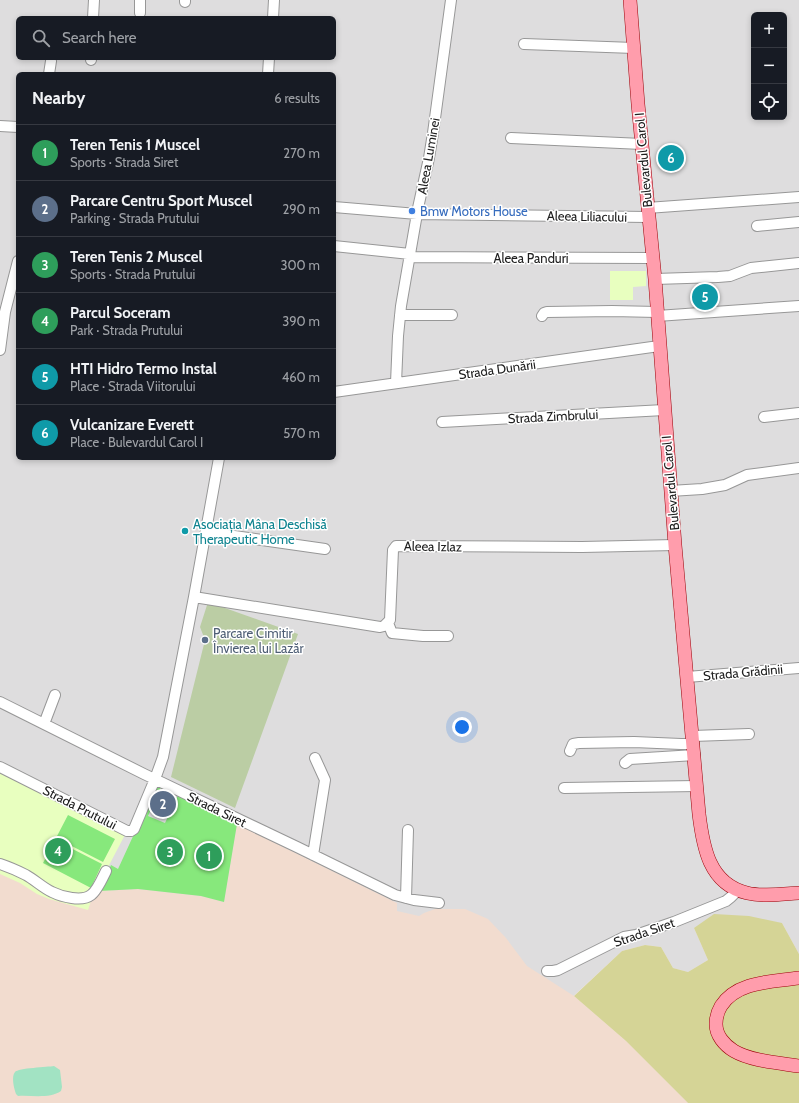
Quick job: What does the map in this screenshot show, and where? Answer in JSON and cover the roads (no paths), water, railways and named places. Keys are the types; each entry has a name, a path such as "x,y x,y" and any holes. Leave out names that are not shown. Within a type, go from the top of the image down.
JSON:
{"main road":[{"name":"Bulevardul Carol I","path":"630,0 655,279 670,491 701,832 707,856 719,877 725,882 746,893 799,893"},
{"path":"799,978 758,984 739,990 731,995 722,1004 716,1024 717,1031 721,1038 726,1045 734,1051 754,1058 799,1066"}],"street":[{"path":"93,16 94,0"},
{"path":"140,0 140,13"},
{"path":"272,16 274,0"},
{"name":"Aleea Luminei","path":"396,383 400,315 417,214 429,158 451,0"},
{"path":"524,44 634,48"},
{"path":"268,72 269,60"},
{"path":"49,72 51,61"},
{"path":"0,126 16,127"},
{"path":"511,138 642,144"},
{"name":"Aleea Liliacului","path":"336,207 417,214 648,212 799,197"},
{"path":"757,226 799,222"},
{"name":"Aleea Panduri","path":"336,246 410,256 652,258"},
{"path":"655,279 730,276 751,268 799,263"},
{"path":"0,350 5,312 16,269"},
{"path":"542,316 544,313 548,312 612,311 657,314 799,306"},
{"path":"400,315 452,315"},
{"name":"Strada Dunării","path":"336,392 659,346"},
{"name":"Strada Zimbrului","path":"442,422 664,410"},
{"path":"764,417 799,413"},
{"path":"155,779 163,757 219,460"},
{"path":"670,491 702,489 725,485 747,474 799,468"},
{"path":"206,532 325,549"},
{"name":"Aleea Izlaz","path":"388,623 390,620 393,550 396,546 582,547 675,545"},
{"path":"194,597 380,627 388,623 392,633 423,636 448,636"},
{"name":"Strada Grădinii","path":"687,677 799,668"},
{"path":"44,724 56,695"},
{"name":"Strada Siret","path":"0,702 395,895 439,903"},
{"path":"624,764 630,759 749,734"},
{"path":"570,751 573,744 579,743 634,742 694,745"},
{"path":"313,855 325,780 315,758"},
{"name":"Strada Prutului","path":"0,767 126,831 131,831 134,829 155,779"},
{"path":"564,788 697,786"},
{"path":"406,898 408,830"},
{"path":"0,864 26,875 52,892 76,898 91,895 106,871"},
{"name":"Strada Siret","path":"548,971 558,970 624,937 636,935 709,908 731,897 738,890"}],"place":[{"name":"Vulcanizare Everett","path":"671,158"},
{"name":"Bmw Motors House","path":"412,211"},
{"name":"HTI Hidro Termo Instal","path":"705,297"},
{"name":"Asociația Mâna Deschisă Therapeutic Home","path":"185,531"},
{"name":"Parcare Cimitir Învierea lui Lazăr","path":"205,640"},
{"name":"Parcare Centru Sport Muscel","path":"163,804"},
{"name":"Parcul Soceram","path":"58,851"},
{"name":"Teren Tenis 2 Muscel","path":"170,852"},
{"name":"Teren Tenis 1 Muscel","path":"209,856"}]}
